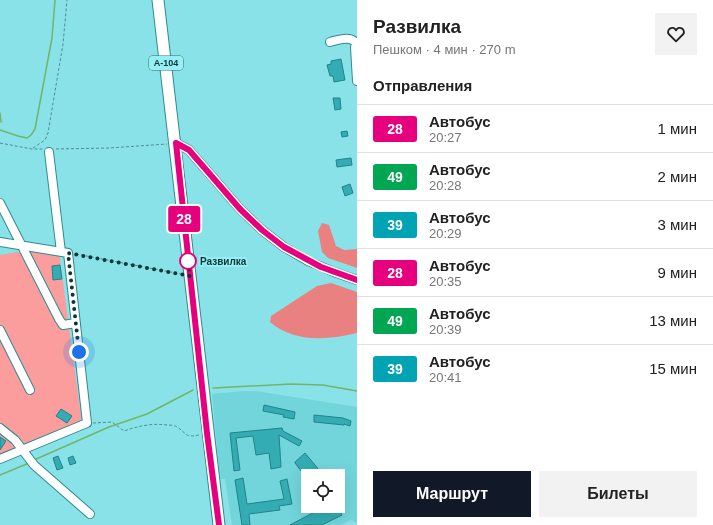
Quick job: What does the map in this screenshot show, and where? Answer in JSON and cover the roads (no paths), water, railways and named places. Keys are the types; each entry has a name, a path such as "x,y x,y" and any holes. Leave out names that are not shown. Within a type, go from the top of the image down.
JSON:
{"highway":[{"name":"А-104","path":"158,0 176,143 207,433 219,525"}],"street":[{"path":"330,42 350,39 355,41 357,44 355,47 357,81"},
{"path":"176,143 189,150 240,209 262,230 284,247 321,267 357,280"},
{"path":"0,459 87,423 76,323 51,150"},
{"path":"0,203 63,325 76,323"},
{"path":"0,242 65,252"},
{"path":"0,330 30,390"},
{"path":"0,428 15,440 34,465 90,514"}],"waterway":[{"path":"0,130 27,138 35,129 52,38 55,0"},
{"path":"0,113 1,122"},
{"path":"213,388 291,384 323,385 357,391"},
{"path":"34,460 109,427 147,414 193,390"},
{"path":"0,475 29,463"}],"place":[{"name":"Развилка","path":"188,261"}]}
